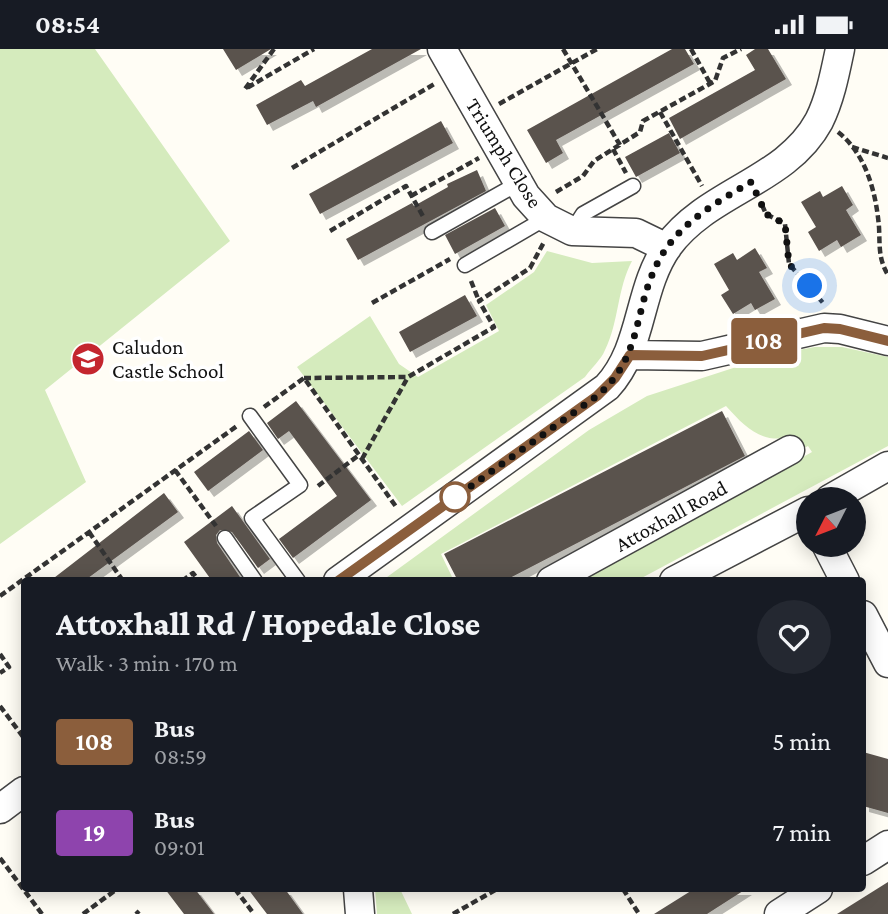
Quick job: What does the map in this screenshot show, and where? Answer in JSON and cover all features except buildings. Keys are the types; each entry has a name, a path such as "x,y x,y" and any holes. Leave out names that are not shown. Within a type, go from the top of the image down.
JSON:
{"street":[{"path":"344,577 597,396 615,378 630,355 652,275 667,248 683,229 713,205 790,157 810,135 825,108 840,49"},
{"name":"Triumph Close","path":"448,60 532,205 557,225"},
{"path":"557,225 636,233 667,248"},
{"path":"630,355 702,356 824,328 840,329 888,341"},
{"name":"Attoxhall Road","path":"558,577 790,450"},
{"path":"851,487 888,466"},
{"path":"682,577 796,517"},
{"path":"833,557 843,577"},
{"path":"866,621 888,663"},
{"path":"0,809 21,793"},
{"path":"866,859 888,845"},
{"path":"358,892 360,914"},
{"path":"779,914 813,892"}],"lane":[{"path":"432,232 519,183"},
{"path":"465,265 583,214 633,186"},
{"path":"250,417 300,485 252,518 295,577"},
{"path":"225,538 252,577"}],"path":[{"path":"274,49 245,89 314,49"},
{"path":"563,49 620,145"},
{"path":"480,115 597,49"},
{"path":"691,49 710,83"},
{"path":"300,485 306,494 360,457 408,377 494,327 479,301 530,268 557,225 548,197 583,176 594,161 640,132 643,121 715,81 723,58 741,49"},
{"path":"292,169 448,60"},
{"path":"660,112 713,205"},
{"path":"411,196 498,147"},
{"path":"888,157 852,147 871,179 879,228 879,260 888,275"},
{"path":"751,182 766,214 785,224 789,264 820,297"},
{"path":"330,231 406,187 447,258 465,265"},
{"path":"372,303 447,258"},
{"path":"29,577 304,378 408,377"},
{"path":"304,378 412,528"},
{"path":"175,470 225,538"},
{"path":"89,532 120,577"},
{"path":"0,596 21,583"},
{"path":"0,654 9,667 0,673"},
{"path":"0,706 21,734"},
{"path":"0,858 21,886"},
{"path":"26,892 42,914"},
{"path":"83,914 113,892"},
{"path":"238,892 254,914"},
{"path":"453,914 492,892"},
{"path":"625,892 639,914"}],"green space":[{"name":"Caludon Castle School","path":"0,49 95,49 230,241 45,390 86,482 0,544"},
{"path":"547,251 592,263 632,261 623,283 610,339 603,354 585,377 402,506 297,367 370,316 399,364 418,377 499,331 486,305 534,272"},
{"path":"815,347 842,347 888,357 888,446 811,487 796,487 796,495 643,577 589,577 812,452 808,446 798,451 791,437 771,438 754,432 726,406 441,554 452,577 387,577 589,430 647,396 776,354"},
{"path":"375,892 401,892 412,914 377,914"}],"bus line":[{"name":"108","path":"344,577 597,396 615,378 630,355 674,358 702,356 824,328 840,329 888,341"}],"place":[{"name":"Caludon Castle School","path":"88,359"}],"route":[{"path":"455,497 453,499 607,387 630,355 652,275 667,248 683,229 704,211 751,182 766,214 785,224 789,264 810,286"}]}
